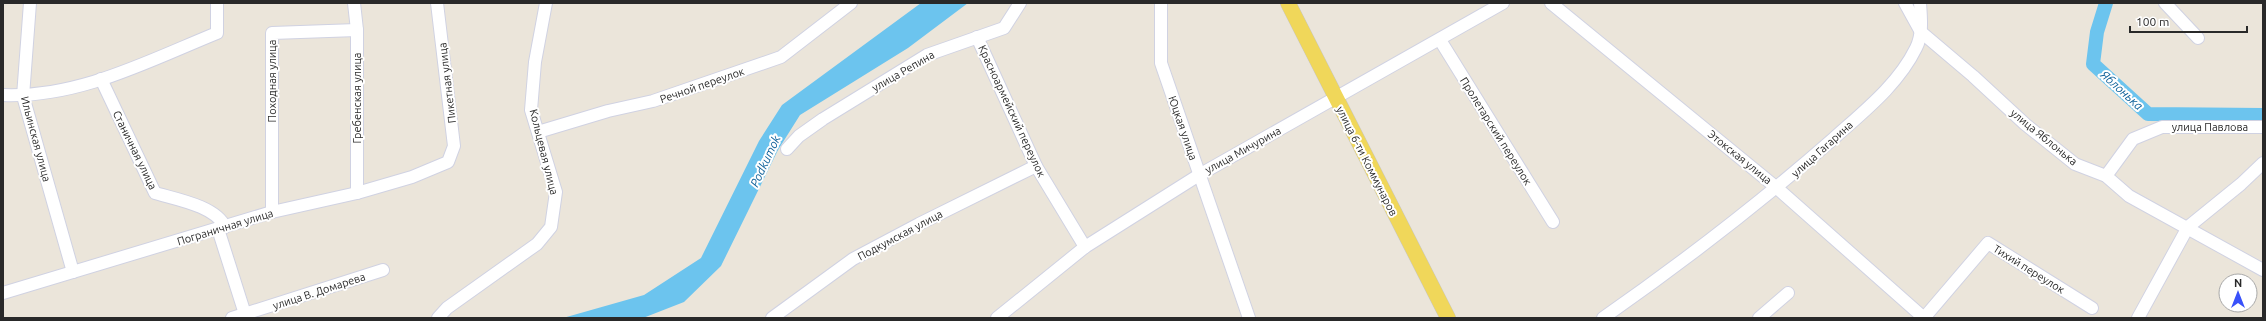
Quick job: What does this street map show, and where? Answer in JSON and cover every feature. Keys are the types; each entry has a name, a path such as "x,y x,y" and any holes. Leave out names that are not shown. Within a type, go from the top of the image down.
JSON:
{"main road":[{"name":"улица 6-ти Коммунаров","path":"1288,3 1335,99 1448,318"}],"street":[{"name":"Ильинская улица","path":"30,3 22,96 72,272"},
{"path":"3,95 22,96 69,90 101,79 217,33 217,3"},
{"name":"Гребенская улица","path":"354,3 357,30 358,193"},
{"name":"Пикетная улица","path":"437,3 454,146 448,162"},
{"name":"Речной переулок","path":"538,132 608,110 653,101 781,57 851,3"},
{"name":"улица Репина","path":"786,149 799,136 823,119 927,55 1004,28 1020,3"},
{"name":"Юцкая улица","path":"1161,3 1161,63 1249,318"},
{"name":"улица Мичурина","path":"997,318 1085,247 1199,175 1503,3"},
{"name":"Этокская улица","path":"1551,3 1778,188 1924,318"},
{"path":"1905,3 1921,32"},
{"name":"улица Гагарина","path":"1603,318 1778,188 1874,102 1898,76 1916,48 1921,32 1920,3"},
{"path":"2165,3 2198,38"},
{"name":"Кольцевая улица","path":"438,318 447,308 537,244 551,227 556,192 531,110 535,62 548,4"},
{"name":"Походная улица","path":"272,212 272,33 357,30"},
{"name":"улица Яблонька","path":"1921,32 1973,76 2025,124 2075,164 2106,176 2129,196 2188,227 2263,270"},
{"name":"Красноармейский переулок","path":"977,37 1036,166 1085,247"},
{"name":"Пролетарский переулок","path":"1440,40 1553,222"},
{"name":"Станичная улица","path":"101,79 155,193 196,205 222,219 222,228 245,316"},
{"name":"улица Павлова","path":"2106,176 2133,139 2162,127 2263,127"},
{"name":"Пограничная улица","path":"3,293 272,212 358,193 412,177 448,162"},
{"path":"2138,318 2188,227 2241,184 2263,163"},
{"name":"Подкумская улица","path":"774,318 853,259 1036,166"},
{"name":"Тихий переулок","path":"1924,318 1988,243 2092,308"},
{"name":"улица В. Домарева","path":"232,318 245,316 383,270"},
{"path":"1759,318 1788,293"}],"water":[{"name":"Podkumok","path":"921,3 968,3 908,48 800,115 778,150 721,266 684,302 643,318 563,318 644,295 701,258 759,141 782,105"}],"waterway":[{"name":"Яблонька","path":"2106,3 2097,32 2093,64 2148,114 2263,115"}]}
